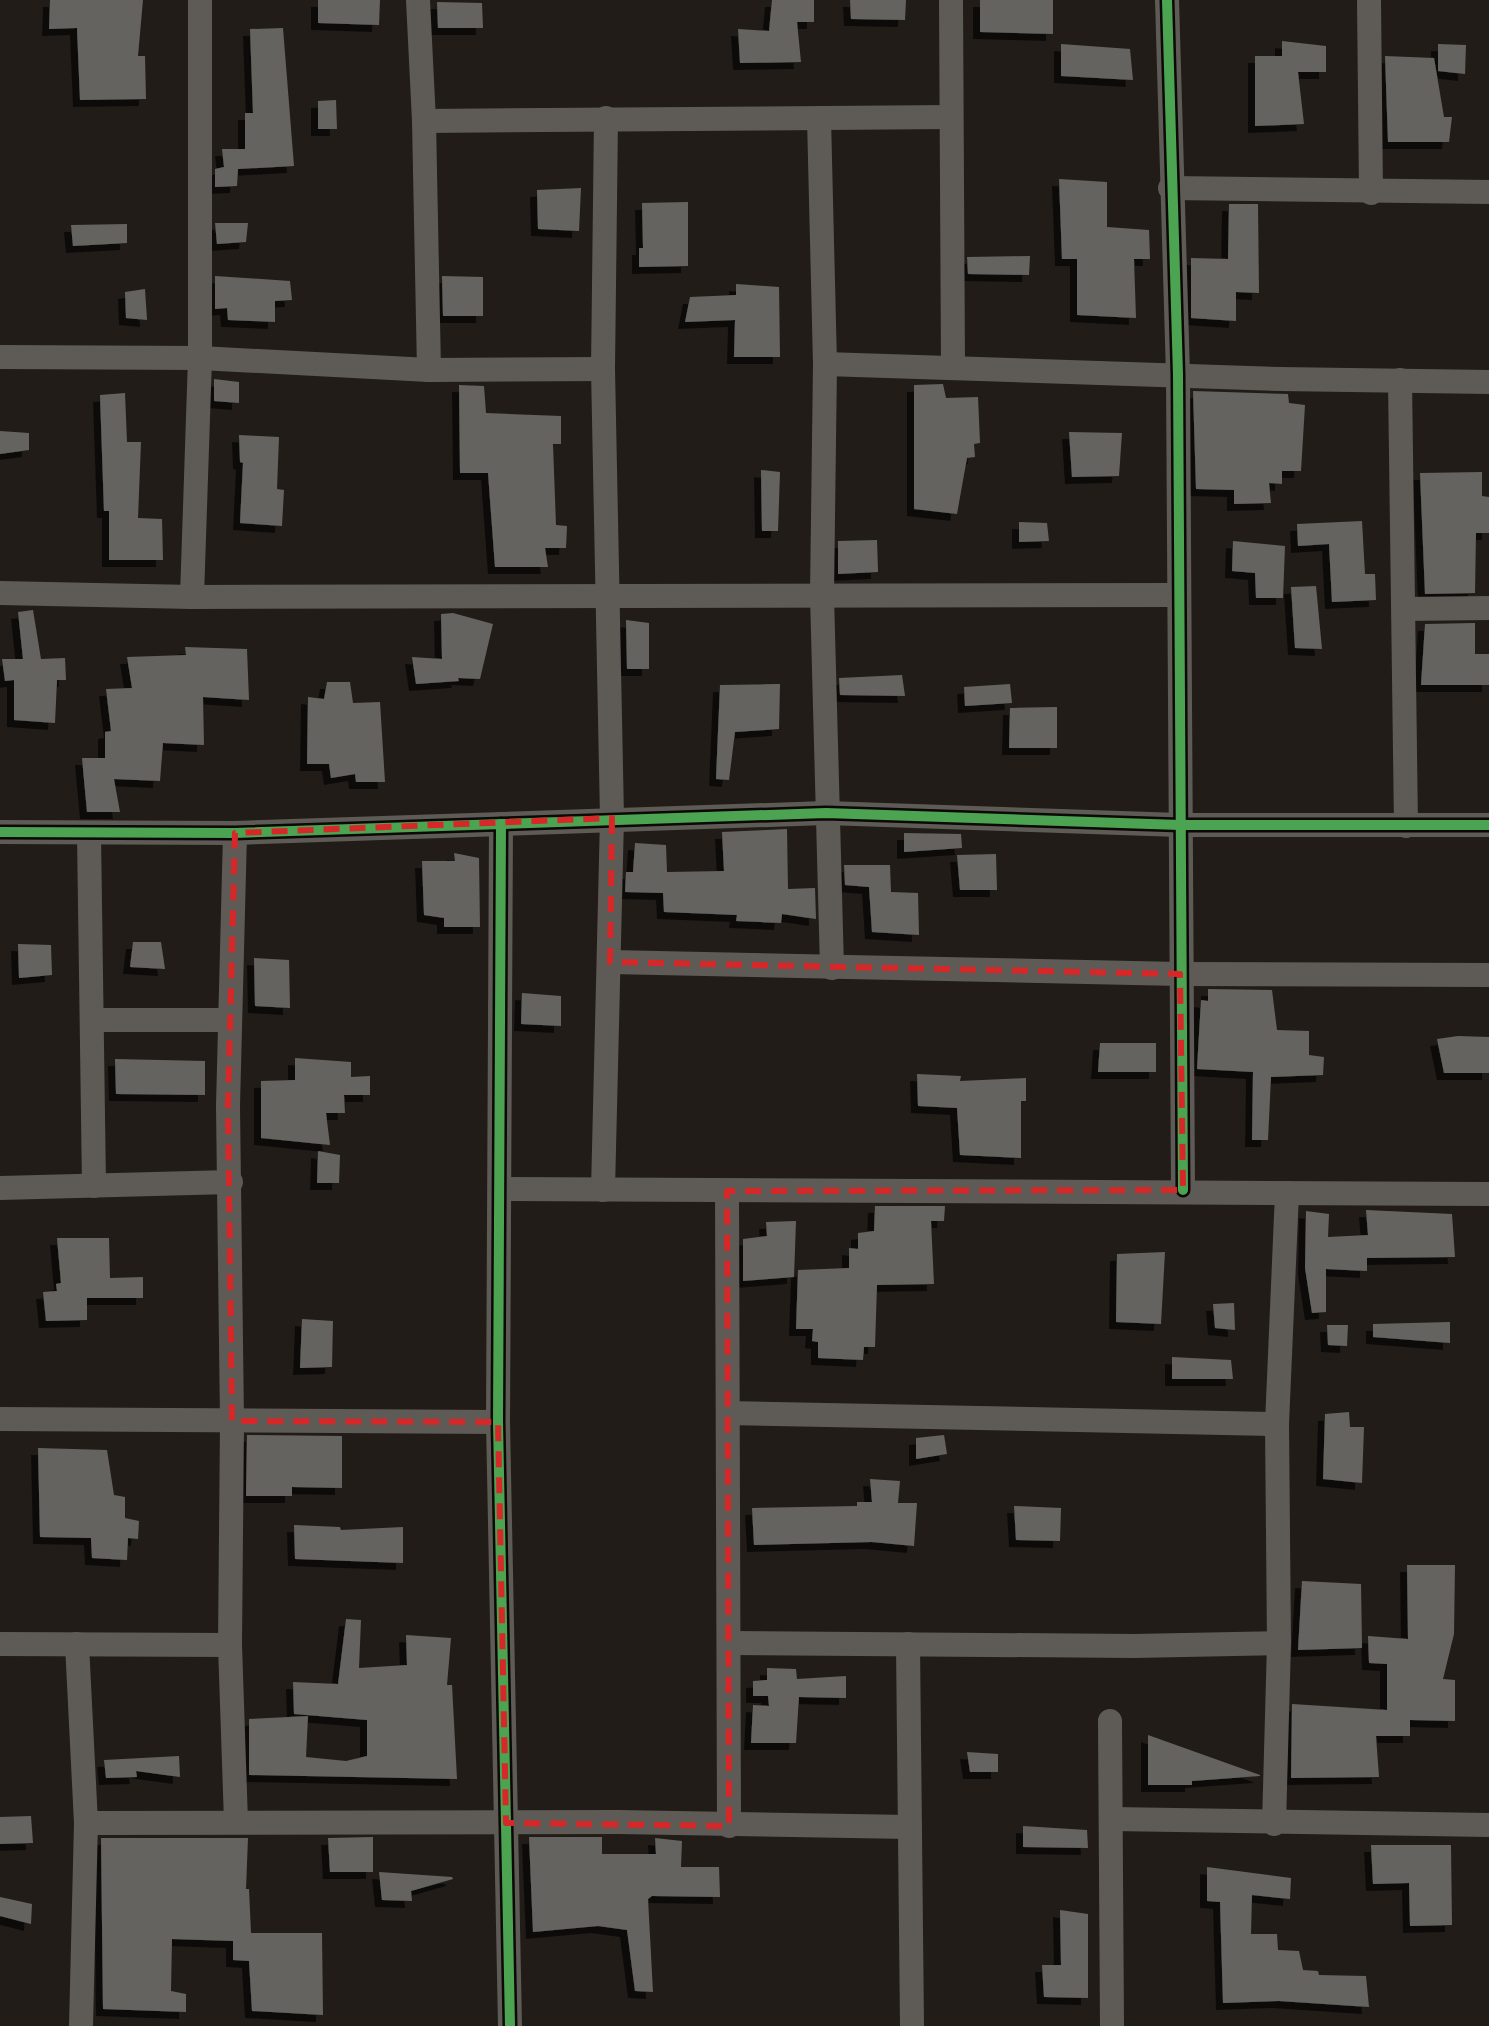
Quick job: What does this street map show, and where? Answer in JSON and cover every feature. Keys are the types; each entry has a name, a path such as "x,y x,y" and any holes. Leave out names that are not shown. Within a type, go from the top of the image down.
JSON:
{"street":[{"path":"192,597 200,358 200,0"},
{"path":"418,0 424,121 429,370"},
{"path":"951,0 953,367"},
{"path":"1167,0 1170,188 1178,375 1183,1190"},
{"path":"1369,0 1371,193"},
{"path":"424,121 951,117"},
{"path":"603,1190 612,818 610,596 603,369 606,118"},
{"path":"819,118 825,364 822,595 832,968"},
{"path":"1170,188 1371,193 1489,192"},
{"path":"0,357 200,358 429,370 603,369"},
{"path":"825,364 1489,382"},
{"path":"1400,380 1406,826"},
{"path":"0,593 192,597 1177,595"},
{"path":"1404,609 1489,608"},
{"path":"0,832 235,833 826,813 1180,825 1489,825"},
{"path":"501,824 498,1422 510,2026"},
{"path":"235,833 230,1020 230,1645 236,1822"},
{"path":"89,834 94,1186"},
{"path":"610,962 1180,974 1489,975"},
{"path":"94,1020 230,1020"},
{"path":"0,1188 231,1182"},
{"path":"501,1189 1183,1190 1489,1194"},
{"path":"727,1191 729,1826"},
{"path":"1274,1824 1279,1643 1277,1424 1287,1193"},
{"path":"728,1413 1277,1424"},
{"path":"0,1419 498,1422"},
{"path":"730,1643 1279,1643"},
{"path":"0,1644 230,1645"},
{"path":"77,1644 86,1823 81,2026"},
{"path":"908,1644 912,2026"},
{"path":"1110,1721 1112,2026"},
{"path":"1112,1819 1274,1824 1489,1825"},
{"path":"86,1823 910,1827"}],"highlighted area":[{"path":"612,818 610,962 1180,974 1183,1190 727,1191 729,1826 506,1823 498,1422 232,1421 228,1106 235,833"}],"building":[{"path":"50,0 143,0 138,56 145,56 146,99 80,100 77,28 49,29"},
{"path":"318,0 380,0 379,25 318,23"},
{"path":"772,0 814,0 814,22 797,22 801,62 740,63 738,29 769,31"},
{"path":"850,0 906,0 905,20 851,19"},
{"path":"980,0 1053,0 1053,34 980,32"},
{"path":"437,2 482,3 483,28 438,28"},
{"path":"283,28 294,166 238,169 237,186 215,187 215,169 224,167 222,149 245,149 245,113 253,113 250,29"},
{"path":"1282,41 1326,46 1326,72 1298,72 1304,124 1255,126 1255,56 1282,56"},
{"path":"1061,44 1130,49 1133,80 1061,76"},
{"path":"1438,44 1466,45 1465,74 1438,71"},
{"path":"1385,56 1434,58 1444,117 1452,117 1449,142 1388,142"},
{"path":"336,100 337,129 318,129 318,101"},
{"path":"1059,179 1107,182 1107,227 1149,230 1150,259 1134,259 1136,318 1077,315 1077,259 1062,259"},
{"path":"581,188 579,231 538,229 537,190"},
{"path":"688,202 688,266 639,267 639,248 643,248 642,203"},
{"path":"1229,204 1258,204 1259,293 1236,292 1236,321 1191,318 1191,258 1228,259"},
{"path":"215,223 248,223 246,242 217,244"},
{"path":"127,224 127,243 73,246 71,225"},
{"path":"1030,256 1029,275 968,274 967,257"},
{"path":"215,276 290,281 292,300 275,301 275,322 228,320 227,308 215,309"},
{"path":"442,276 483,277 483,316 443,316"},
{"path":"736,284 779,287 780,357 734,357 735,320 685,322 690,297 736,295"},
{"path":"145,289 147,320 126,318 125,292"},
{"path":"214,379 239,382 239,403 214,401"},
{"path":"943,384 946,398 978,397 980,443 974,444 975,457 967,458 957,514 914,509 914,385"},
{"path":"459,385 484,386 486,413 561,416 561,444 553,444 556,525 567,526 566,548 545,548 548,567 495,567 488,473 460,473"},
{"path":"1193,391 1288,394 1289,403 1305,405 1301,471 1282,471 1282,484 1269,483 1271,503 1234,504 1234,490 1196,489"},
{"path":"125,393 127,442 141,442 138,518 162,519 163,560 109,560 109,511 104,511 100,395"},
{"path":"0,431 29,433 29,450 0,454"},
{"path":"1069,432 1122,433 1119,476 1072,477"},
{"path":"239,435 279,437 277,489 284,490 282,526 240,523 243,463 240,462"},
{"path":"761,470 780,472 778,531 762,531"},
{"path":"1482,472 1482,496 1489,497 1489,533 1476,533 1475,593 1425,594 1420,473"},
{"path":"1362,521 1365,574 1375,574 1376,600 1332,602 1329,544 1298,546 1297,524"},
{"path":"1019,522 1047,523 1049,541 1019,542"},
{"path":"877,540 878,572 838,574 838,541"},
{"path":"1233,541 1285,546 1283,598 1256,598 1255,573 1232,571"},
{"path":"1316,586 1322,649 1295,648 1291,587"},
{"path":"33,610 41,659 65,658 66,680 57,680 55,723 14,720 14,680 5,681 2,659 23,659 18,612"},
{"path":"453,613 493,624 480,679 458,678 459,681 416,684 412,657 442,659 441,614"},
{"path":"626,620 649,623 649,669 627,669"},
{"path":"1475,623 1475,654 1489,654 1489,685 1421,685 1425,624"},
{"path":"185,647 247,649 249,700 203,697 204,745 163,743 160,781 114,779 120,812 87,812 82,758 105,758 105,732 111,731 106,689 132,688 127,657 186,655"},
{"path":"902,675 905,696 840,695 839,678"},
{"path":"327,682 350,682 353,703 380,702 385,782 356,782 355,774 331,778 329,764 307,764 308,697 324,699"},
{"path":"780,684 779,729 735,732 729,780 716,779 720,685"},
{"path":"1010,684 1012,703 965,706 964,687"},
{"path":"1057,707 1057,748 1009,748 1010,708"},
{"path":"787,829 788,889 815,888 816,919 782,914 781,923 736,921 737,915 664,912 663,893 625,892 626,872 633,872 635,843 666,845 667,872 724,871 722,832"},
{"path":"904,833 961,834 962,848 904,852"},
{"path":"454,853 479,858 480,927 444,927 444,918 424,915 422,861 455,861"},
{"path":"996,854 997,890 960,890 957,855"},
{"path":"844,865 890,865 891,892 918,893 919,935 872,932 869,887 845,885"},
{"path":"133,942 161,942 165,969 130,967"},
{"path":"18,944 51,945 52,975 19,978"},
{"path":"254,958 289,960 290,1008 255,1006"},
{"path":"1208,989 1272,990 1277,1030 1309,1031 1309,1055 1324,1057 1323,1075 1271,1077 1268,1140 1252,1140 1253,1072 1197,1069 1201,1000 1208,1001"},
{"path":"522,993 561,996 561,1026 521,1024"},
{"path":"1489,1037 1489,1073 1444,1073 1437,1039"},
{"path":"1100,1043 1156,1043 1156,1072 1098,1072"},
{"path":"295,1058 351,1062 351,1077 370,1076 370,1095 344,1095 345,1113 326,1113 330,1145 261,1138 261,1081 295,1080"},
{"path":"115,1059 205,1061 205,1095 116,1094"},
{"path":"917,1074 961,1076 960,1081 1026,1078 1026,1101 1021,1101 1021,1158 960,1155 957,1108 918,1106"},
{"path":"318,1151 340,1155 339,1183 317,1183"},
{"path":"875,1206 945,1206 944,1221 931,1221 934,1284 877,1285 875,1347 864,1347 863,1360 818,1358 818,1342 812,1341 813,1329 796,1329 798,1270 849,1268 849,1248 858,1249 858,1233 874,1231"},
{"path":"1366,1210 1452,1214 1455,1257 1367,1258 1367,1271 1326,1269 1326,1312 1312,1313 1305,1268 1306,1211 1329,1214 1328,1237 1368,1235"},
{"path":"796,1221 794,1277 743,1281 743,1239 767,1236 766,1222"},
{"path":"57,1238 109,1238 110,1278 143,1277 143,1298 87,1298 87,1320 46,1321 43,1292 57,1291 56,1284 61,1283"},
{"path":"1165,1252 1161,1324 1116,1322 1117,1254"},
{"path":"1234,1303 1235,1330 1215,1328 1213,1304"},
{"path":"302,1319 333,1321 332,1367 300,1368"},
{"path":"1450,1322 1450,1343 1373,1337 1373,1324"},
{"path":"1327,1325 1348,1325 1347,1346 1328,1345"},
{"path":"1172,1357 1231,1360 1233,1379 1172,1379"},
{"path":"1349,1412 1350,1427 1364,1427 1362,1483 1323,1479 1325,1414"},
{"path":"247,1435 342,1436 342,1488 292,1487 292,1496 246,1496"},
{"path":"944,1435 947,1454 916,1459 916,1438"},
{"path":"38,1448 107,1450 114,1495 125,1497 125,1518 139,1521 138,1539 128,1538 127,1560 92,1558 91,1538 40,1537"},
{"path":"870,1479 900,1481 898,1503 917,1503 914,1546 872,1542 754,1545 752,1508 857,1506 857,1502 872,1502"},
{"path":"1014,1506 1061,1508 1060,1541 1016,1540"},
{"path":"294,1525 340,1527 341,1530 403,1527 403,1563 295,1559"},
{"path":"1407,1565 1455,1565 1454,1634 1443,1679 1455,1680 1455,1721 1410,1720 1410,1736 1376,1736 1379,1777 1291,1778 1292,1704 1387,1710 1387,1664 1369,1663 1368,1636 1408,1639"},
{"path":"1302,1581 1361,1584 1362,1648 1298,1650"},
{"path":"346,1619 361,1620 359,1668 407,1665 406,1635 451,1638 447,1685 452,1685 457,1779 249,1775 249,1719 308,1716 306,1757 346,1761 367,1756 367,1720 294,1714 293,1682 338,1684"},
{"path":"767,1668 796,1669 797,1679 846,1676 846,1698 799,1697 796,1743 751,1743 753,1705 769,1706 768,1696 753,1696 753,1681 767,1680"},
{"path":"1148,1735 1260,1776 1192,1781 1192,1785 1148,1785"},
{"path":"967,1752 998,1754 998,1772 970,1772"},
{"path":"179,1756 180,1777 136,1771 137,1777 106,1778 104,1760"},
{"path":"31,1816 33,1843 0,1844 0,1817"},
{"path":"1023,1826 1087,1830 1088,1848 1023,1847"},
{"path":"373,1837 373,1872 330,1872 328,1838"},
{"path":"529,1837 602,1837 602,1854 656,1854 655,1838 682,1841 681,1867 719,1867 720,1897 652,1896 648,1899 653,1992 635,1991 627,1930 598,1926 533,1932"},
{"path":"101,1838 248,1838 246,1889 249,1889 251,1933 322,1933 323,2015 252,2011 249,1961 233,1960 233,1941 172,1939 171,1991 186,1994 186,2012 103,2009"},
{"path":"1371,1845 1451,1845 1452,1925 1410,1926 1409,1883 1373,1884"},
{"path":"1207,1867 1291,1878 1290,1899 1252,1895 1251,1934 1277,1934 1278,1950 1299,1951 1303,1970 1318,1971 1319,1975 1366,1976 1369,2007 1279,2001 1223,2003 1220,1902 1207,1901"},
{"path":"379,1872 453,1879 411,1891 412,1901 382,1900"},
{"path":"0,1897 32,1904 31,1924 0,1916"},
{"path":"1060,1910 1088,1914 1088,1998 1044,1997 1042,1965 1061,1965"}],"cycle path":[{"path":"1167,0 1178,375 1183,1190"},
{"path":"0,832 235,833 826,813 1180,825 1489,825"},
{"path":"501,824 498,1422 510,2026"}]}
